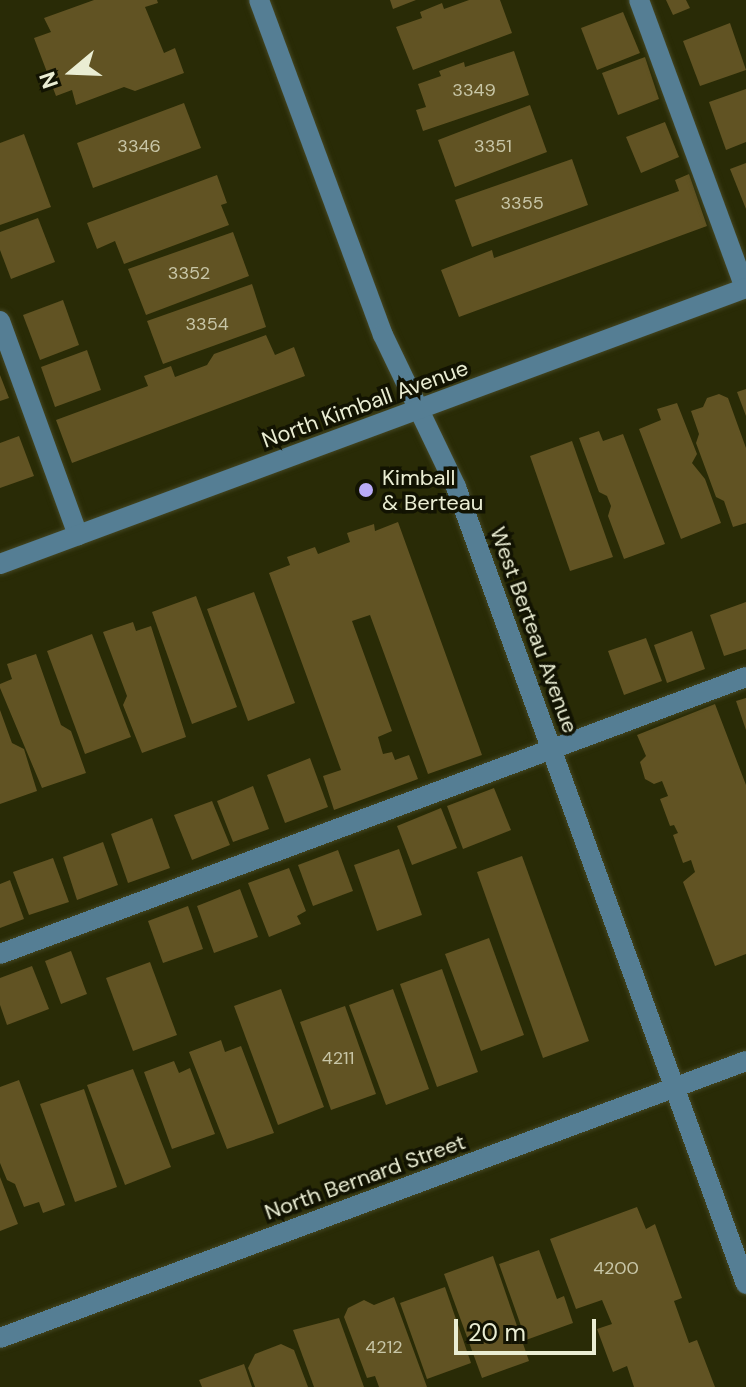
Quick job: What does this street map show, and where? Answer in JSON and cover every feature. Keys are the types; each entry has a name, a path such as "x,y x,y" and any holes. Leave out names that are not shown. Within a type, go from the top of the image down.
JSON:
{"street":[{"name":"West Berteau Avenue","path":"259,0 383,335 456,487 746,1284"},
{"path":"639,0 745,288"},
{"name":"North Kimball Avenue","path":"0,564 745,288"},
{"path":"0,321 78,535"},
{"path":"0,954 746,677"},
{"name":"North Bernard Street","path":"0,1338 746,1061"}],"building":[{"path":"94,0 157,0 158,3 145,7 164,53 175,48 184,73 135,91 124,87 76,105 72,90 56,96 34,38 51,32 44,18"},
{"path":"390,0 416,0 393,9"},
{"path":"469,0 500,0 512,33 413,70 396,27 422,18 420,12 442,3 444,9"},
{"path":"666,0 686,0 690,8 673,15"},
{"path":"623,12 640,53 597,70 581,28"},
{"path":"730,23 746,70 700,86 683,41"},
{"path":"514,51 529,95 423,131 416,110 426,107 418,84 441,76 439,71 464,62 465,67"},
{"path":"645,57 659,99 618,115 602,73"},
{"path":"746,89 746,142 726,150 709,102"},
{"path":"184,103 201,148 93,188 77,143"},
{"path":"530,105 547,152 455,187 438,140"},
{"path":"665,122 679,157 641,173 626,137"},
{"path":"24,134 51,207 0,225 0,143"},
{"path":"572,159 588,205 472,247 455,200"},
{"path":"746,163 746,209 730,169"},
{"path":"689,174 707,226 459,317 441,270 492,250 494,258 679,191 675,180"},
{"path":"217,175 227,203 221,205 229,225 124,264 115,241 97,249 87,223"},
{"path":"38,218 55,262 11,279 0,250 0,232"},
{"path":"233,232 249,276 146,315 128,269"},
{"path":"252,284 266,327 163,364 147,321"},
{"path":"63,300 79,345 40,360 23,315"},
{"path":"266,335 275,355 294,347 305,376 72,463 56,420 148,386 144,376 171,366 175,377 207,365 214,354"},
{"path":"87,350 101,390 55,407 41,367"},
{"path":"0,375 9,398 0,401"},
{"path":"746,389 746,416 737,392"},
{"path":"719,394 728,398 746,448 746,523 733,527 724,501 716,497 696,443 699,434 691,411 703,407 707,398"},
{"path":"677,403 697,454 692,463 705,479 721,523 681,539 639,429 661,420 657,409"},
{"path":"599,431 603,441 623,434 665,544 624,559 608,516 611,506 607,496 599,492 579,438"},
{"path":"19,436 34,476 0,488 0,443"},
{"path":"572,441 613,557 570,571 530,456"},
{"path":"398,522 482,755 428,774 370,615 352,621 392,731 378,737 383,754 392,752 395,760 409,755 418,779 334,810 323,776 341,770 269,573 290,565 287,557 315,547 318,554 350,542 347,533 374,524 375,531"},
{"path":"254,592 295,703 248,721 207,609"},
{"path":"196,596 237,707 192,724 152,612"},
{"path":"746,602 746,649 724,656 710,615"},
{"path":"133,622 136,631 151,626 186,737 142,753 123,705 127,696 103,632"},
{"path":"692,631 705,669 667,683 654,645"},
{"path":"92,634 131,737 85,754 47,651"},
{"path":"646,638 662,681 624,695 608,651"},
{"path":"36,654 61,725 71,731 86,773 42,788 0,688 0,684 12,679 7,664"},
{"path":"746,698 746,730 736,701"},
{"path":"715,704 746,785 746,954 715,966 683,882 695,872 691,860 683,863 673,835 678,833 674,825 670,826 660,799 668,796 662,781 654,784 645,779 640,762 646,756 637,735"},
{"path":"0,710 12,743 24,749 37,791 0,804"},
{"path":"310,758 328,807 285,823 267,775"},
{"path":"253,786 269,829 233,842 217,801"},
{"path":"494,788 511,830 463,849 447,806"},
{"path":"212,801 230,845 192,860 174,815"},
{"path":"441,808 457,848 412,865 397,826"},
{"path":"152,818 170,868 128,883 111,834"},
{"path":"103,842 118,885 77,900 63,857"},
{"path":"399,849 422,915 377,931 354,865"},
{"path":"338,850 353,891 313,906 298,865"},
{"path":"522,856 589,1041 543,1058 477,872"},
{"path":"53,858 69,902 29,915 13,872"},
{"path":"289,868 306,911 297,916 301,924 269,937 248,883"},
{"path":"10,880 24,919 0,928 0,884"},
{"path":"240,889 258,937 214,953 197,906"},
{"path":"188,906 203,949 163,963 148,921"},
{"path":"489,938 524,1035 481,1051 445,954"},
{"path":"71,951 87,994 61,1004 45,961"},
{"path":"150,962 177,1035 133,1051 106,978"},
{"path":"32,966 49,1009 7,1025 0,1005 0,978"},
{"path":"442,969 478,1072 437,1087 400,984"},
{"path":"281,989 324,1107 278,1125 234,1006"},
{"path":"393,989 429,1089 386,1105 349,1005"},
{"path":"345,1006 376,1094 331,1110 300,1022"},
{"path":"221,1040 225,1052 241,1046 274,1133 227,1149 189,1052"},
{"path":"174,1061 179,1073 190,1068 215,1134 172,1149 144,1072"},
{"path":"133,1069 171,1167 125,1185 87,1085"},
{"path":"19,1080 65,1205 43,1213 39,1202 24,1207 15,1184 7,1180 0,1163 0,1087"},
{"path":"84,1089 117,1187 75,1202 40,1104"},
{"path":"0,1177 18,1224 0,1231"},
{"path":"637,1207 646,1229 655,1224 682,1298 674,1301 689,1343 697,1340 715,1387 634,1387 627,1366 613,1372 597,1329 612,1324 602,1300 576,1309 550,1239"},
{"path":"539,1250 557,1299 564,1296 573,1323 526,1340 499,1264"},
{"path":"493,1256 529,1361 482,1378 444,1274"},
{"path":"445,1287 471,1363 427,1379 400,1303"},
{"path":"394,1297 427,1387 379,1387 375,1376 367,1378 344,1317 348,1308 364,1300 374,1305"},
{"path":"339,1318 364,1387 314,1387 293,1330"},
{"path":"281,1344 294,1350 308,1387 255,1387 248,1368 255,1354"},
{"path":"244,1364 252,1387 202,1387 199,1380"}],"place":[{"name":"Kimball & Berteau","path":"366,490"}]}
